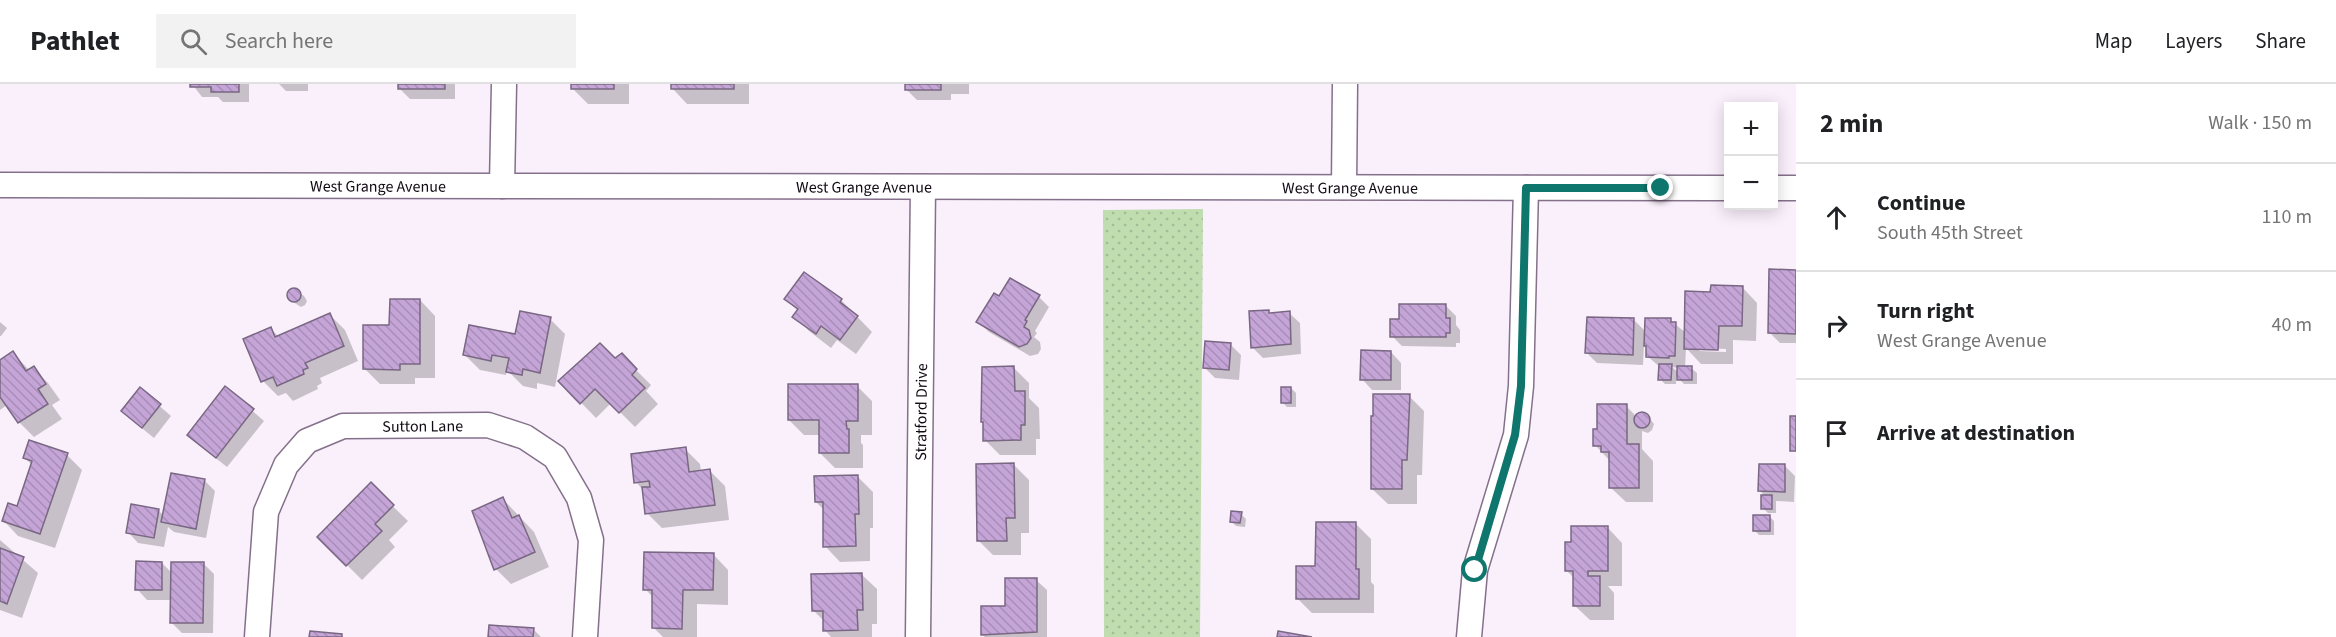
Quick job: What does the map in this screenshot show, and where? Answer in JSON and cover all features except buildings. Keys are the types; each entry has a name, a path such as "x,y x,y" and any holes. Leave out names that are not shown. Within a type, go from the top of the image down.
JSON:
{"street":[{"path":"502,186 504,84"},
{"path":"1344,188 1345,84"},
{"name":"West Grange Avenue","path":"0,185 1724,188"},
{"name":"Stratford Drive","path":"918,637 923,187"},
{"path":"1469,637 1475,570 1515,435 1521,386 1526,188"},
{"path":"1778,188 1796,188"},
{"name":"Sutton Lane","path":"257,637 266,512 286,465 307,441 343,426 488,425 525,437 555,457 579,498 591,540 585,637"}],"green space":[{"path":"1203,209 1200,637 1104,637 1103,210"}],"route":[{"path":"1475,570 1515,435 1521,386 1526,188 1661,188"}]}
